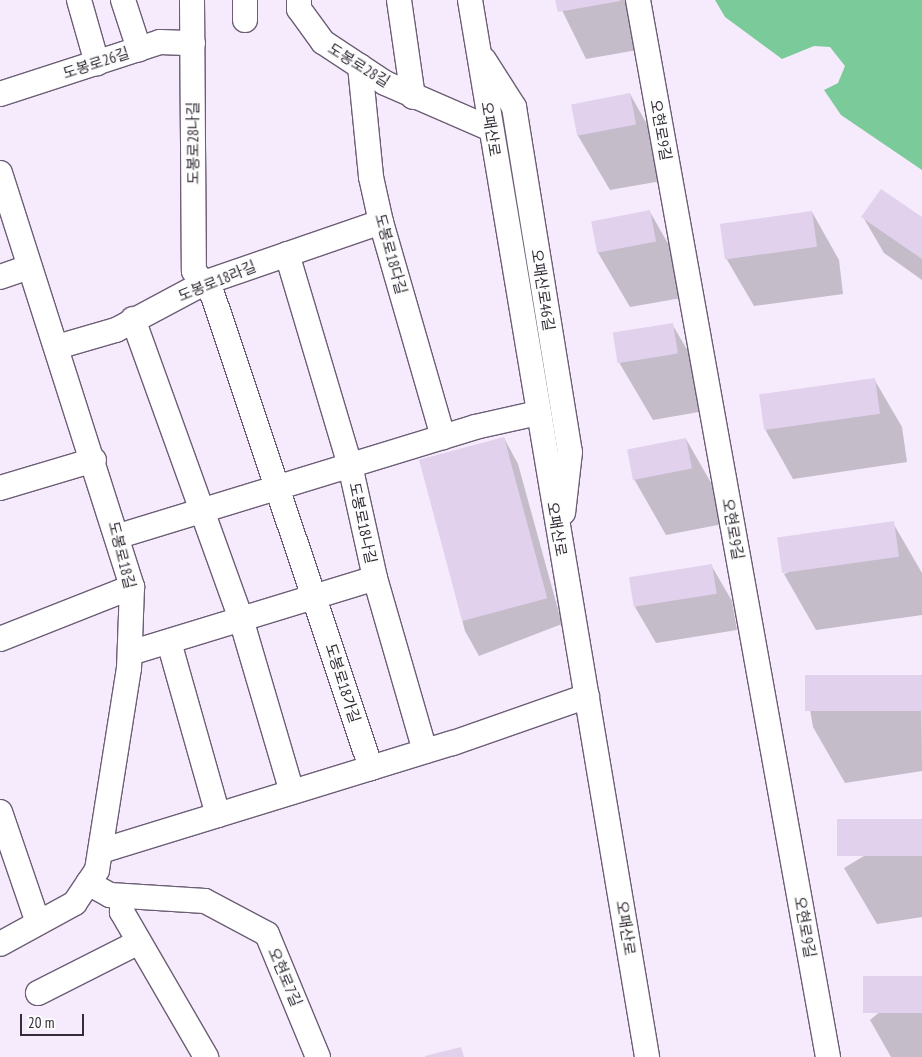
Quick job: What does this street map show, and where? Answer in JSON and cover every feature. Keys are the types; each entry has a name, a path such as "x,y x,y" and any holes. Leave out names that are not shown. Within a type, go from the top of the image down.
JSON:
{"street":[{"path":"79,0 97,63"},
{"path":"123,0 139,49"},
{"name":"도봉로28나길","path":"192,0 194,271 204,283"},
{"name":"도봉로28길","path":"299,0 299,9 323,42 413,97 491,129"},
{"name":"도봉로28길","path":"399,0 413,97"},
{"name":"오패산로","path":"470,0 559,540 648,1057"},
{"path":"478,49 479,0"},
{"name":"오현로9길","path":"638,0 828,1057"},
{"name":"도봉로26길","path":"0,94 160,42 193,43"},
{"name":"오패산로46길","path":"478,49 514,107 570,452 559,540"},
{"name":"도봉로18다길","path":"360,66 371,177 381,222 443,437"},
{"name":"도봉로18길","path":"0,173 28,267 57,347 119,536 132,587 130,653 97,870 75,903 0,944"},
{"name":"도봉로18라길","path":"57,347 116,330 204,283 381,222"},
{"path":"286,254 350,465"},
{"path":"0,277 28,267"},
{"path":"204,283 212,293 275,488 314,597"},
{"path":"133,320 241,619 292,792"},
{"path":"119,536 443,437 538,413"},
{"path":"0,488 94,460"},
{"name":"도봉로18나길","path":"130,653 375,578 350,465"},
{"path":"375,578 425,752"},
{"path":"0,639 132,587"},
{"name":"도봉로18가길","path":"314,597 371,768"},
{"path":"169,642 218,815"},
{"path":"101,851 425,752 587,696"},
{"path":"0,812 38,923"},
{"name":"오현로7길","path":"88,883 124,896 205,901 267,934 318,1057"},
{"path":"124,896 122,912 206,1057"},
{"path":"38,993 139,942"}],"green space":[{"path":"715,0 922,0 922,170 841,115 824,90 838,83 845,66 830,47 814,46 782,59 725,17"}],"building":[{"path":"555,0 620,0 620,1 558,12"},
{"path":"630,93 636,124 577,136 571,104"},
{"path":"881,189 922,217 922,259 861,217"},
{"path":"650,210 656,241 597,253 591,221"},
{"path":"812,211 817,247 725,260 720,224"},
{"path":"673,323 678,354 618,363 613,333"},
{"path":"875,378 880,414 764,430 759,394"},
{"path":"504,437 547,598 462,621 419,460"},
{"path":"686,438 692,468 633,480 627,449"},
{"path":"894,521 899,557 782,573 777,537"},
{"path":"712,564 717,594 634,607 629,577"},
{"path":"805,675 922,675 922,711 805,711"},
{"path":"837,819 922,819 922,856 837,856"},
{"path":"863,976 922,976 922,1013 863,1013"},
{"path":"461,1047 464,1057 425,1057 425,1056"}]}
